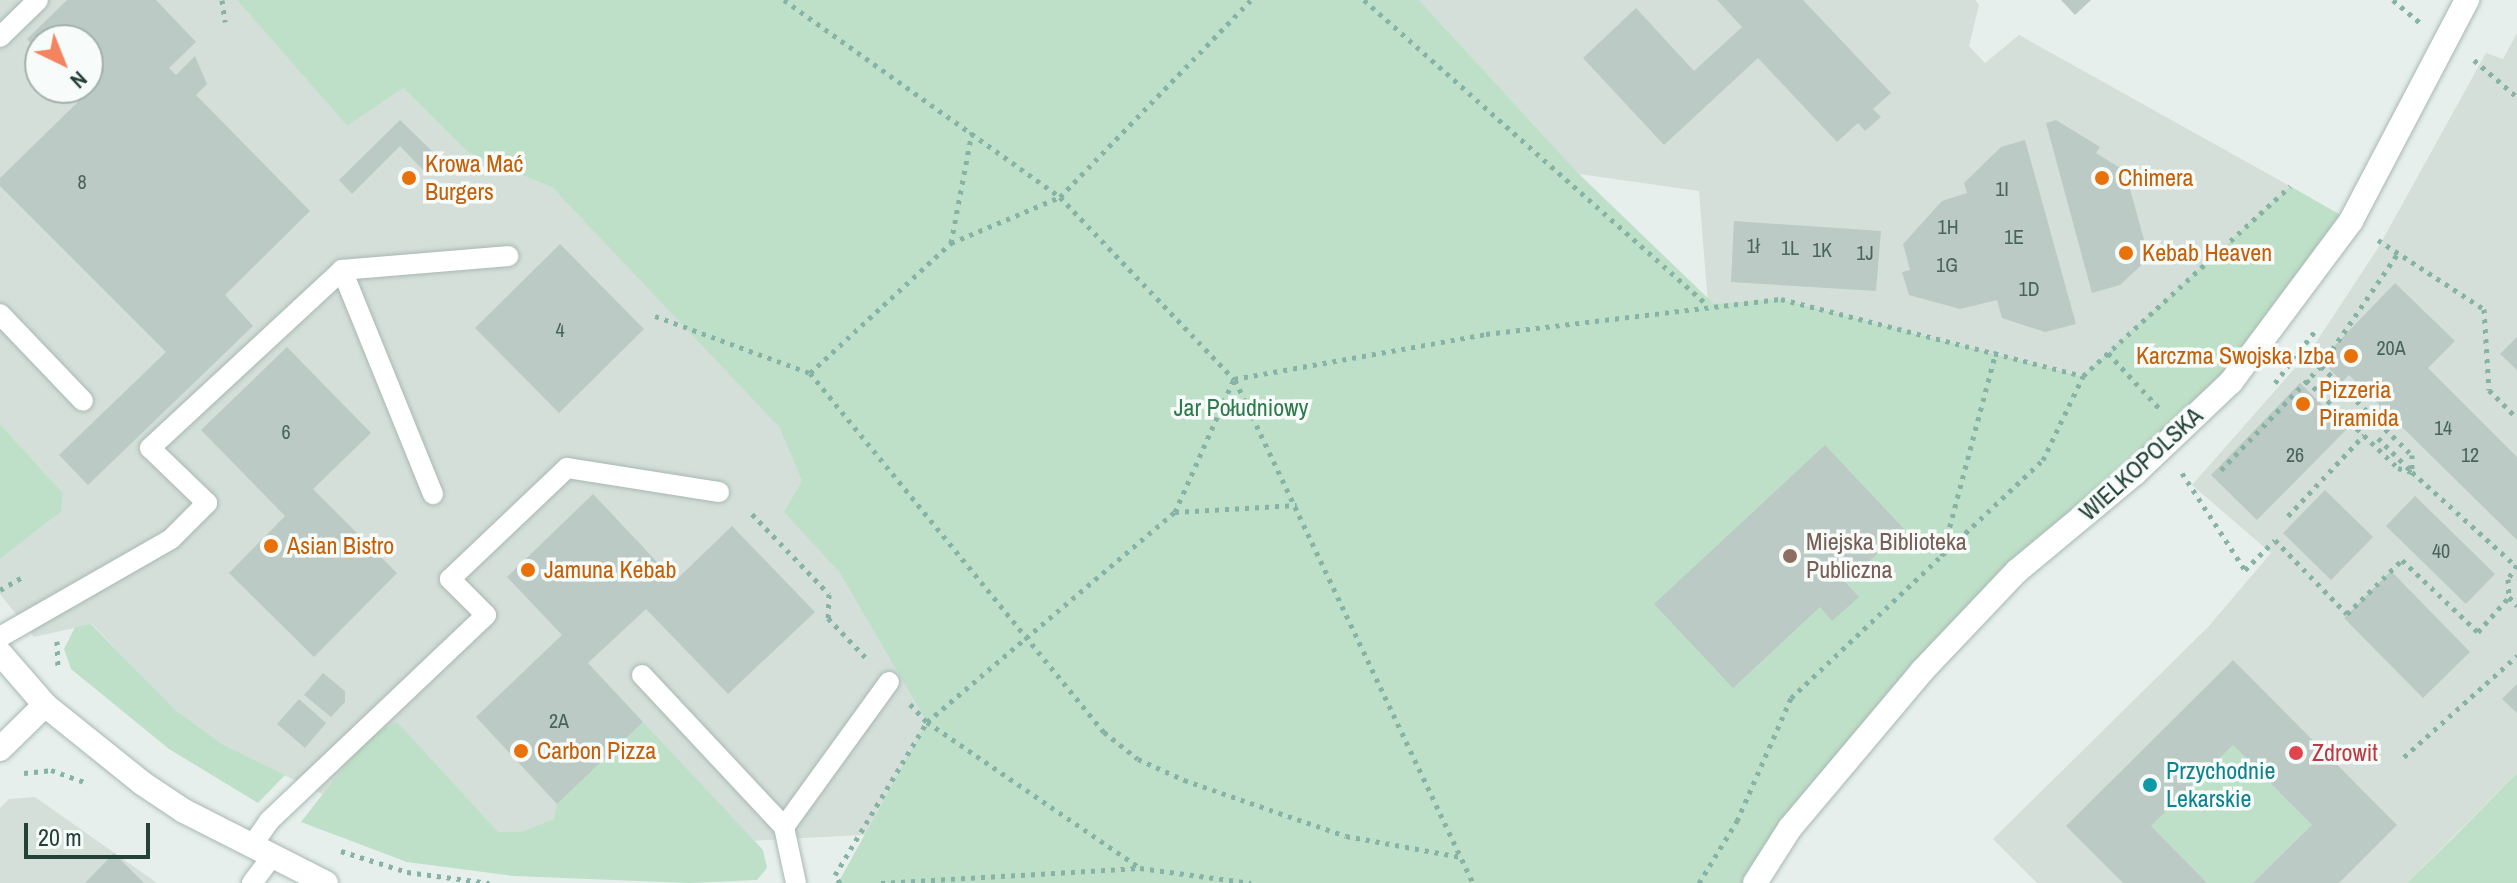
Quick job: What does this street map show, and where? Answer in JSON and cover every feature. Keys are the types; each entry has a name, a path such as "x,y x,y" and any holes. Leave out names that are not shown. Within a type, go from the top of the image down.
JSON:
{"street":[{"name":"WIELKOPOLSKA","path":"1755,883 1790,828 1985,604 2231,382 2351,221 2467,0"},
{"path":"0,653 45,705 142,783 261,853 326,883"},
{"path":"0,749 45,705"}],"lane":[{"path":"0,37 38,0"},
{"path":"0,637 171,539 207,503 150,448 342,270 508,256"},
{"path":"342,270 433,494"},
{"path":"0,314 83,401"},
{"path":"252,883 269,821 486,615 450,579 567,468 719,492"},
{"path":"642,675 784,827 796,883"},
{"path":"784,827 889,682"}],"path":[{"path":"222,0 225,22"},
{"path":"784,0 1060,197 1234,379 1297,505 1473,883"},
{"path":"810,373 951,243 1060,197 1251,0"},
{"path":"1364,0 1708,305"},
{"path":"2393,0 2421,24"},
{"path":"2469,57 2517,97"},
{"path":"951,243 972,132"},
{"path":"1699,883 1737,821 1791,698 2043,460 2083,376 2290,186"},
{"path":"2367,251 2376,238 2484,309 2489,390 2517,418"},
{"path":"2221,470 2321,366 2398,253"},
{"path":"1234,379 1486,334 1708,305 1781,299 1996,351 2083,376"},
{"path":"655,316 810,373 1028,635 1104,732 1138,759 1346,836 1461,857"},
{"path":"2269,389 2290,369 2325,316"},
{"path":"1942,557 1996,351"},
{"path":"2108,353 2162,412"},
{"path":"2321,366 2412,455 2412,472"},
{"path":"840,883 835,875 927,722 1175,512 1234,379"},
{"path":"2306,380 2398,468 2412,472"},
{"path":"2288,516 2364,435"},
{"path":"2378,438 2517,566 2508,579 2509,597 2517,606"},
{"path":"2193,462 2182,473 2245,570 2275,540 2347,614 2402,560 2478,632 2509,597"},
{"path":"1175,512 1297,505"},
{"path":"752,514 829,594 828,618 927,722 1140,868"},
{"path":"0,590 21,578"},
{"path":"66,626 57,638 58,669 68,679"},
{"path":"2404,757 2517,656"},
{"path":"14,777 51,770 92,788"},
{"path":"333,848 407,872 489,883"},
{"path":"881,883 1140,868 1251,883"}],"shaded area":[{"path":"0,0 237,0 347,126 402,87 469,153 553,188 821,449 966,712 901,833 637,847 470,837 332,799 222,744 174,710 92,624 34,637 0,594 0,559 61,512 63,493 0,424"},
{"path":"1419,0 1975,0 1979,5 1969,46 1985,63 2019,35 2290,186 2083,376 1781,299 1708,305 1699,191 1579,174"},
{"path":"2517,33 2517,773 2407,883 2037,883 1993,839 2208,627 2271,553 2192,485 2311,350 2378,248 2486,53 2503,59"},
{"path":"35,797 157,883 0,883 0,808 9,799"}],"green space":[{"name":"Jar Południowy","path":"237,0 1419,0 1579,174 1714,304 1781,299 2082,376 2290,186 2351,221 2231,382 2017,571 1755,883 838,883 927,722 840,573 784,512 802,481 780,428 553,188 469,153 403,88 347,126"},
{"path":"0,424 63,493 61,512 0,559"},
{"path":"91,624 175,710 222,744 285,775 258,803 169,749 71,669 64,649 75,627"},
{"path":"397,722 498,832 521,832 554,819 557,804 643,722 763,850 767,868 757,880 690,883 513,876 407,862 301,822 368,736"},
{"path":"2233,745 2312,825 2253,883 2207,883 2151,826"},
{"path":"2517,773 2517,883 2407,883 2455,836"}],"building":[{"path":"67,0 156,0 196,42 169,68 176,75 195,56 207,84 196,95 310,211 225,295 253,326 88,485 59,455 166,352 0,186 0,178 76,104 104,104 104,24 42,24"},
{"path":"1717,0 1803,0 1891,93 1873,109 1881,117 1865,131 1858,123 1837,142 1758,58 1664,145 1583,58 1636,8 1694,71 1742,27"},
{"path":"2061,0 2091,0 2075,15"},
{"path":"400,120 438,157 424,171 400,146 352,194 339,180"},
{"path":"2056,120 2100,147 2096,153 2125,171 2149,258 2120,285 2092,293 2046,123"},
{"path":"2025,140 2076,324 2045,332 2002,318 1997,300 1960,309 1909,295 1902,272 1910,270 1903,244 1942,201 1967,193 1964,183 2001,147"},
{"path":"1734,221 1881,231 1876,291 1731,282"},
{"path":"560,244 644,329 559,413 475,328"},
{"path":"2395,283 2455,341 2428,368 2517,457 2517,540 2349,375 2342,382 2321,360"},
{"path":"2517,337 2517,370 2500,354"},
{"path":"287,347 371,433 313,489 397,573 314,657 229,573 285,516 201,430"},
{"path":"2300,383 2347,429 2257,520 2211,475"},
{"name":"Miejska Biblioteka Publiczna","path":"1825,445 1904,529 1846,583 1859,597 1832,621 1820,607 1733,688 1654,604"},
{"path":"2325,490 2373,537 2331,580 2283,533"},
{"path":"593,494 675,581 732,526 815,612 728,694 646,609 588,663 643,722 557,804 476,717 562,635 507,577"},
{"path":"2415,496 2495,574 2466,604 2386,526"},
{"path":"2391,571 2470,652 2423,698 2344,618"},
{"name":"Przychodnie Lekarskie","path":"2233,660 2397,825 2339,883 2253,883 2312,825 2233,745 2151,826 2207,883 2123,883 2066,826"},
{"path":"323,673 345,691 345,702 331,717 304,695"},
{"path":"2517,684 2517,713 2502,699"},
{"path":"299,699 326,723 305,748 277,724"},
{"path":"114,853 144,883 85,883"}],"place":[{"name":"Krowa Mać Burgers","path":"409,178"},
{"name":"Chimera","path":"2102,178"},
{"name":"Kebab Heaven","path":"2126,253"},
{"name":"Karczma Swojska Izba","path":"2351,356"},
{"name":"Pizzeria Piramida","path":"2303,404"},
{"name":"Asian Bistro","path":"271,546"},
{"name":"Miejska Biblioteka Publiczna","path":"1790,556"},
{"name":"Jamuna Kebab","path":"528,570"},
{"name":"Carbon Pizza","path":"521,751"},
{"name":"Zdrowit","path":"2296,753"},
{"name":"Przychodnie Lekarskie","path":"2150,785"}]}
